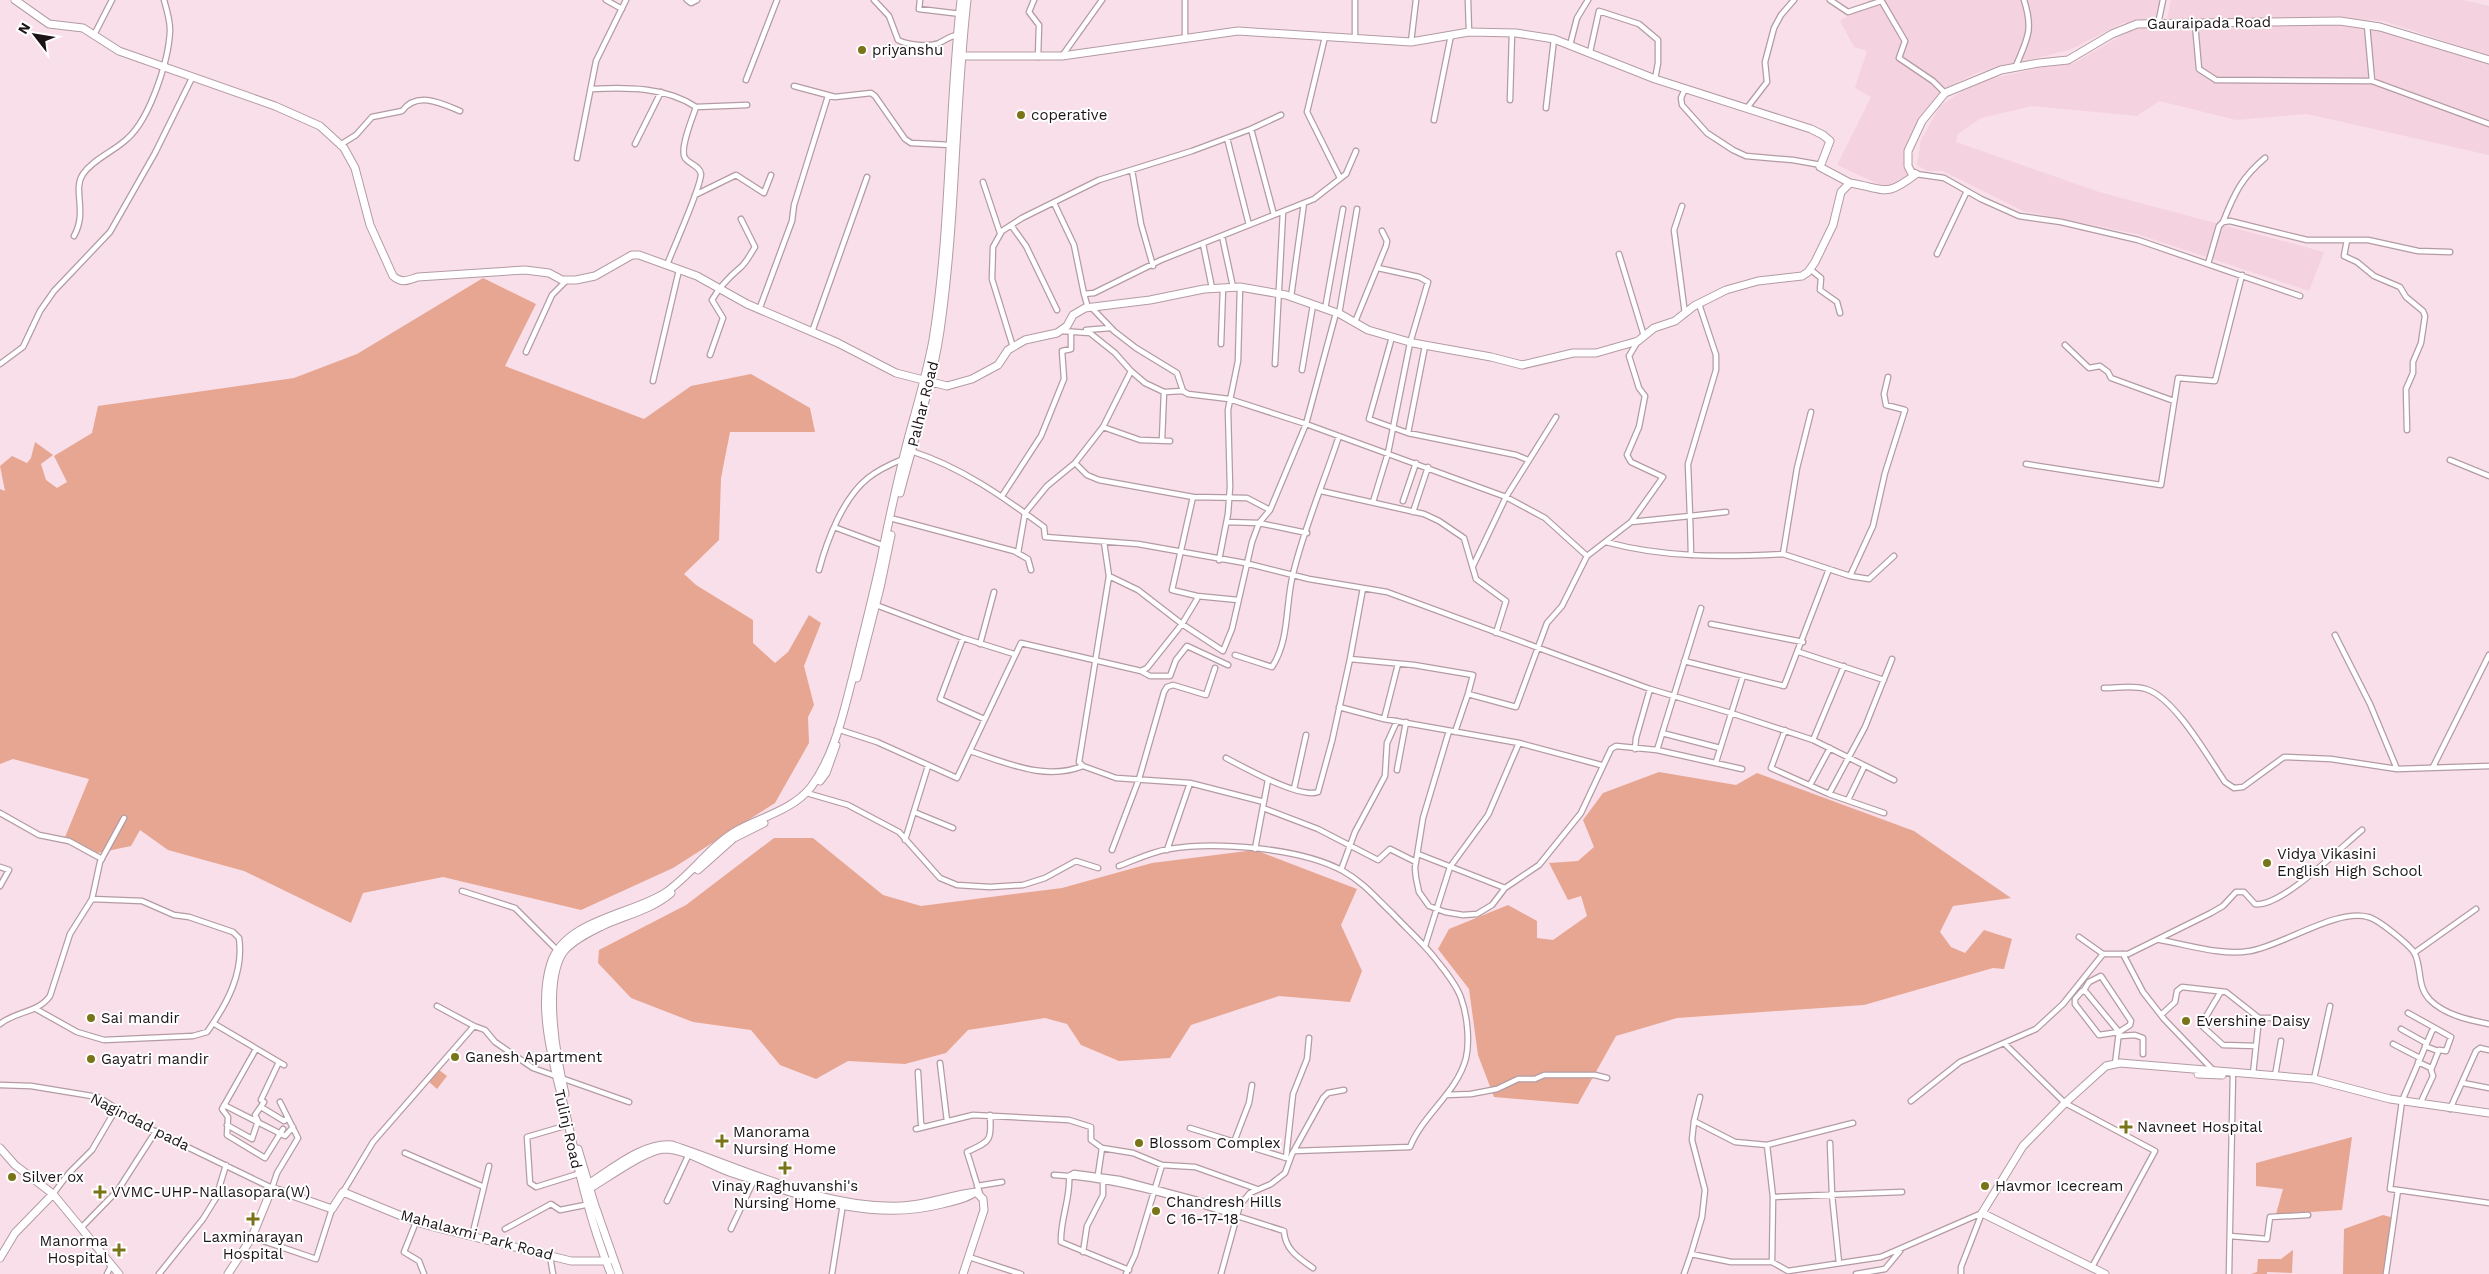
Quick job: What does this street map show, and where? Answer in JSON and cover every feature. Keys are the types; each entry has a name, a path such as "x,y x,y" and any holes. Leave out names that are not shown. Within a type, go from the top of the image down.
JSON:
{"street":[{"path":"15,0 49,24 76,26 94,35 119,52 163,65 192,78 275,106 320,126 340,145 355,168 370,225 393,276 399,281 405,282 418,277 524,270 549,273 567,280 595,276 632,255 639,255 697,276 759,310 838,343 896,373 947,386 972,379 998,365 1008,350 1025,340 1059,331 1068,326 1073,316 1089,307 1150,300 1212,288 1237,287 1291,297 1338,314 1368,330 1426,346 1491,357 1522,365 1573,353 1596,353 1641,339"},
{"path":"94,35 112,0"},
{"path":"74,236 82,217 79,189 83,174 134,132 154,98 170,32 164,0"},
{"path":"606,0 622,9"},
{"path":"577,158 596,61 626,0"},
{"path":"687,0 691,3 697,0"},
{"path":"746,80 777,0"},
{"path":"874,0 890,16 898,40 905,44 938,44 951,36 958,35"},
{"path":"920,0 919,9 962,14"},
{"name":"Palhar Road","path":"952,146 963,56 961,0"},
{"name":"Palhar Road","path":"839,730 911,451 926,381 940,288 952,146 958,35 967,0"},
{"path":"1034,0 1029,12 1039,25 1038,57"},
{"path":"1062,56 1102,0"},
{"path":"1185,0 1186,38"},
{"path":"1355,39 1356,0"},
{"path":"1411,42 1416,0"},
{"path":"1468,0 1470,32"},
{"path":"1570,45 1577,18 1588,0"},
{"path":"1747,108 1767,82 1766,62 1774,28 1781,15 1794,0"},
{"path":"1830,0 1848,12 1881,1 1905,41 1899,58 1933,81 1945,93"},
{"path":"2016,68 2030,30 2030,19 2024,0"},
{"path":"2158,24 2163,0"},
{"path":"1590,52 1599,11 1639,24 1658,40 1658,63 1655,79"},
{"name":"Gauraipada Road","path":"1916,174 1911,172 1908,166 1908,151 1922,121 1945,93 1965,83 2016,68 2068,60 2112,34 2137,24 2340,21 2418,38 2489,60"},
{"path":"2195,24 2199,68 2216,80 2372,81 2489,124"},
{"path":"2367,26 2372,81"},
{"path":"963,56 1062,56 1238,31 1411,42 1470,32 1512,33 1554,39 1655,79 1811,129 1830,141 1820,168 1850,183 1882,191 1896,189 1916,174 1944,178 2019,216 2061,222 2138,240 2300,296"},
{"path":"1510,100 1512,33"},
{"path":"1434,120 1450,36"},
{"path":"1325,37 1307,112 1340,178"},
{"path":"1546,108 1554,39"},
{"path":"0,364 24,348 40,311 50,296 110,232 155,153 192,78"},
{"path":"794,86 828,96 851,97 871,93 905,140 911,143 952,146"},
{"path":"592,89 630,88 661,92 696,107 747,105"},
{"path":"1685,89 1681,98 1682,105 1707,133 1733,150 1746,156 1820,164"},
{"path":"635,144 661,92"},
{"path":"759,310 792,221 794,205 828,96"},
{"path":"340,145 356,135 372,116 402,110 408,102 414,100 428,100 460,111"},
{"path":"667,265 695,195 701,174 698,168 684,158 682,149 696,107"},
{"path":"1013,347 992,279 993,247 1000,233 1011,225 1099,180 1227,138 1281,115"},
{"path":"1251,129 1274,215"},
{"path":"1227,138 1250,225"},
{"path":"1084,294 1094,293 1203,244 1314,199 1346,174 1356,151"},
{"path":"2208,264 2219,226 2223,222 2234,195 2248,172 2265,158"},
{"path":"1132,170 1141,224 1153,266"},
{"path":"695,195 736,175 764,193 772,176"},
{"path":"812,332 867,177"},
{"path":"983,182 1000,233"},
{"path":"1468,694 1516,707 1536,648 1547,623 1562,606 1587,556 1631,522 1663,477 1631,462 1627,455 1639,427 1645,396 1639,388 1629,356 1641,339 1654,328 1675,320 1699,304 1726,290 1758,281 1802,276 1810,269 1832,226 1841,192 1850,183"},
{"path":"1937,254 1967,191"},
{"path":"1054,203 1074,245 1084,294 1089,307 1110,328 1136,348 1177,373 1183,391"},
{"path":"1291,297 1304,203"},
{"path":"1682,206 1674,230 1685,314"},
{"path":"1325,309 1343,209"},
{"path":"1109,576 1138,590 1182,624 1224,651 1232,629 1245,564 1259,523 1270,510 1306,424 1338,314 1357,209"},
{"path":"1275,364 1283,212"},
{"path":"710,356 723,323 723,318 712,300 718,288 736,269 741,268 755,247 741,219"},
{"path":"2223,222 2230,221 2307,240 2368,240 2418,251 2450,252"},
{"path":"1011,225 1026,246 1057,310"},
{"path":"1355,322 1378,268 1387,241 1382,231"},
{"path":"1219,560 1230,497 1228,399 1238,361 1237,287 1222,236"},
{"path":"2347,240 2344,256 2357,262 2374,276 2400,286 2406,297 2423,311 2425,316 2421,343 2413,362 2413,373 2406,389 2407,430"},
{"path":"1203,244 1212,288"},
{"path":"1619,254 1641,339"},
{"path":"1373,502 1388,453 1410,342 1427,280 1378,268"},
{"path":"1810,269 1821,278 1820,290 1837,302 1840,313"},
{"path":"654,381 679,270"},
{"path":"2026,464 2161,485 2178,378 2215,381 2242,275"},
{"path":"526,352 552,295 567,280"},
{"path":"1221,344 1223,288"},
{"path":"1691,555 1688,464 1716,370 1716,356 1699,304"},
{"path":"1302,370 1313,305"},
{"path":"1071,332 1110,328"},
{"path":"1059,331 1090,333 1115,353 1145,383 1164,392 1183,391 1188,394 1228,399 1428,467 1506,497 1545,518 1587,556"},
{"path":"1002,496 1041,436 1064,379 1062,351 1071,349 1071,332"},
{"path":"1392,337 1369,419 1408,433 1516,455 1528,460"},
{"path":"2065,345 2090,368 2100,366 2108,372 2110,378 2174,402"},
{"path":"1408,433 1426,346"},
{"path":"1018,553 1025,513 1047,486 1074,463 1103,427 1131,371"},
{"path":"1850,576 1873,526 1885,472 1905,410 1886,405 1884,394 1888,377"},
{"name":"Palhar Road","path":"809,793 826,773 876,604 904,458 926,381"},
{"path":"1162,440 1164,392"},
{"path":"1783,554 1797,468 1811,412"},
{"path":"1473,566 1506,497 1556,417"},
{"path":"1103,427 1140,440 1170,441"},
{"path":"1235,655 1272,667 1278,658 1284,640 1293,576 1339,436"},
{"path":"911,451 954,468 1002,496 1044,527 1045,537 1138,544 1182,551 1293,576 1387,592 1650,690 1731,713 1812,740 1894,780"},
{"path":"819,570 827,540 834,526 863,482 873,474 904,458"},
{"path":"2450,460 2489,476"},
{"path":"1074,463 1087,475 1099,480 1193,497 1247,498 1270,510"},
{"path":"1402,501 1416,463"},
{"path":"1412,512 1428,467"},
{"path":"1321,491 1412,512 1439,521 1464,538 1476,579 1506,601 1496,633"},
{"path":"1193,497 1172,590 1197,596 1238,600"},
{"path":"1631,522 1726,512"},
{"path":"894,519 1018,553 1028,559 1031,570"},
{"path":"1227,522 1259,523 1307,533"},
{"path":"834,526 886,546"},
{"path":"1083,766 1078,757 1109,576 1104,542"},
{"path":"1606,542 1666,554 1741,556 1783,554 1850,576 1869,579 1894,556"},
{"path":"1684,661 1784,686 1799,652 1829,569"},
{"path":"1226,758 1268,780 1314,794 1318,792 1350,661 1363,588"},
{"path":"980,644 994,592"},
{"path":"1141,671 1147,668 1182,624 1194,607 1197,596"},
{"path":"876,604 963,638 1014,654"},
{"path":"1657,750 1701,608"},
{"path":"1711,624 1802,642"},
{"path":"2335,635 2370,704 2397,769"},
{"path":"963,638 940,699 984,719"},
{"path":"839,730 884,745 957,778 1014,654 1021,643 1095,659 1141,671 1154,677 1172,675 1176,660 1187,646 1228,665"},
{"path":"1799,652 1884,680"},
{"path":"2433,767 2489,655"},
{"path":"1830,794 1857,743 1892,659"},
{"path":"1350,661 1398,664 1473,675 1455,732"},
{"path":"1384,719 1398,664"},
{"path":"1812,740 1844,666"},
{"path":"1112,850 1139,780 1164,692 1167,687 1173,685 1206,695 1215,668"},
{"path":"1716,762 1743,676"},
{"path":"2104,688 2147,689 2159,697 2176,711 2225,782 2234,788 2243,786 2284,757 2331,759 2397,769 2489,766"},
{"path":"1635,749 1636,738 1650,690"},
{"path":"1339,707 1384,719 1519,743 1601,765"},
{"path":"1342,870 1350,846 1367,808 1385,776 1387,743 1396,721"},
{"path":"1397,770 1406,722"},
{"path":"1785,730 1771,768 1830,794 1884,814"},
{"path":"1449,731 1423,818 1416,862 1416,878 1419,892 1429,906 1463,915 1477,914 1492,905 1505,888 1539,865 1576,820 1601,765 1611,749 1616,746 1657,750 1742,769"},
{"path":"1662,733 1720,748"},
{"path":"1294,789 1306,735"},
{"path":"1425,946 1435,909 1450,867 1488,815 1519,743"},
{"path":"1810,785 1830,748"},
{"path":"970,751 1043,772 1060,772 1083,766 1116,778 1190,783 1263,805 1318,829 1378,860 1390,849 1416,862"},
{"path":"905,840 928,766"},
{"path":"1848,800 1864,767"},
{"path":"1255,849 1268,780"},
{"path":"1168,850 1190,783"},
{"path":"462,891 515,908 559,953 601,927 658,904 734,838 791,808 809,793 848,805 899,832 940,878 958,886 1023,885 1045,878 1076,861 1098,868"},
{"path":"914,812 953,828"},
{"path":"0,814 39,835 69,841 102,859"},
{"path":"0,1024 20,1012 36,1009 44,1005 50,996 70,934 92,899 102,859 124,818"},
{"path":"2079,937 2103,954 2128,954 2160,940 2223,906 2236,892 2244,892 2255,904 2268,904 2293,889 2362,830"},
{"path":"1119,866 1168,850 1195,846 1275,850 1342,870 1362,883 1425,946 1445,971 1461,998 1467,1033 1466,1058 1446,1095 1432,1110 1415,1135 1410,1147 1294,1151"},
{"path":"1418,854 1505,888"},
{"path":"0,867 9,870 0,886"},
{"path":"36,1009 77,1032 104,1040 202,1035 209,1030 236,980 242,955 240,938 233,932 189,917 174,915 142,901 92,899"},
{"path":"2414,953 2476,909"},
{"path":"2160,940 2229,952 2248,951 2268,947 2341,917 2361,915 2372,918 2386,926 2414,953 2420,984 2430,1000 2450,1014 2489,1024"},
{"name":"Tulinj Road","path":"559,953 552,996 558,1075 568,1125 581,1173 610,1261 611,1274"},
{"path":"1911,1101 1960,1062 2036,1029 2063,1004 2103,954"},
{"path":"2123,954 2143,992 2161,1015 2213,1070"},
{"path":"2115,1064 2120,1034 2130,1026 2131,1021 2101,976 2089,982 2076,997 2075,1002 2098,1034 2120,1034 2135,1035 2143,1038 2143,1054"},
{"path":"2161,1015 2175,1002 2177,991 2182,987 2226,992 2259,1018 2274,1018"},
{"path":"2084,990 2120,1034"},
{"path":"2220,992 2201,1025 2223,1045 2256,1046"},
{"path":"437,1006 485,1030 495,1042 529,1065 629,1102"},
{"path":"2314,1079 2330,1006"},
{"path":"2408,1013 2452,1036 2446,1051 2440,1049 2438,1052 2432,1068 2433,1074 2420,1104"},
{"path":"2253,1074 2259,1018"},
{"path":"212,1022 282,1063 261,1100 264,1102 255,1115 258,1121 252,1139 227,1125"},
{"path":"252,1237 316,1259 332,1209 373,1142 474,1026"},
{"path":"2435,1028 2426,1044 2402,1101 2390,1189 2489,1203"},
{"path":"2401,1029 2438,1052"},
{"path":"1221,1274 1237,1214 1245,1199 1257,1189 1279,1178 1284,1172 1288,1159 1293,1094 1307,1059 1309,1038"},
{"path":"2275,1076 2281,1041"},
{"path":"2005,1044 2065,1103 2155,1150 2092,1267"},
{"path":"2393,1044 2432,1068"},
{"path":"256,1049 222,1109 228,1117 227,1135 265,1158 282,1131"},
{"path":"2450,1109 2478,1049 2489,1050"},
{"path":"940,1063 948,1121"},
{"path":"1960,1274 1982,1213 2023,1146 2065,1103 2106,1066 2115,1064 2164,1069 2213,1070 2310,1083 2384,1100 2390,1099"},
{"path":"2164,1069 2167,1071 2253,1074 2314,1079 2390,1099 2450,1109 2489,1113"},
{"path":"918,1072 921,1124 924,1127"},
{"path":"1446,1095 1471,1094 1497,1089 1518,1079 1535,1079 1544,1074 1596,1075 1607,1078"},
{"path":"2229,1274 2233,1074"},
{"name":"Tulinj Road","path":"558,1075 581,1173"},
{"path":"2463,1082 2489,1088"},
{"name":"Nagindad pada","path":"0,1085 31,1086 98,1097 156,1131 272,1188"},
{"path":"1234,1142 1249,1103 1252,1085"},
{"path":"1288,1159 1323,1098 1328,1093 1344,1090"},
{"path":"1684,1274 1702,1217 1705,1190 1692,1140 1700,1097"},
{"path":"228,1274 252,1237 278,1173 298,1138 280,1102"},
{"path":"224,1105 282,1131 285,1136 293,1127"},
{"path":"260,1107 284,1121 288,1118"},
{"path":"0,1258 15,1233 52,1194 69,1172 92,1150 116,1109"},
{"path":"916,1128 973,1115 1069,1120 1091,1126 1091,1140 1102,1148 1133,1153 1162,1165 1194,1167 1257,1189"},
{"path":"963,1274 984,1210 966,1152 986,1144 990,1138 990,1115"},
{"path":"1694,1122 1735,1142 1767,1145 1853,1123"},
{"path":"568,1125 527,1137 530,1183 536,1187 581,1173"},
{"path":"1190,1128 1288,1159"},
{"path":"81,1228 118,1190 156,1131"},
{"path":"586,1188 634,1156 662,1144 672,1144 754,1180 843,1203 901,1211 936,1206 967,1198 1002,1182"},
{"path":"1830,1144 1832,1194 1839,1263"},
{"path":"1767,1145 1773,1197 1772,1262"},
{"path":"0,1148 14,1165 52,1194 119,1274"},
{"path":"1083,1252 1087,1226 1103,1195 1102,1148"},
{"path":"586,1188 655,1151 671,1150 843,1203"},
{"path":"405,1153 484,1187"},
{"path":"667,1202 688,1156"},
{"path":"159,1274 203,1220 216,1198 226,1165"},
{"path":"1069,1176 1070,1184 1060,1231 1061,1242 1127,1272 1162,1165"},
{"path":"472,1236 489,1166"},
{"path":"1069,1176 1074,1173 1154,1190 1237,1214 1284,1231 1286,1244 1292,1252 1313,1268"},
{"path":"1054,1175 1102,1178"},
{"path":"731,1229 754,1180"},
{"path":"272,1188 332,1209"},
{"path":"2386,1274 2398,1190"},
{"name":"Mahalaxmi Park Road","path":"343,1192 416,1222 550,1256 571,1260 610,1261"},
{"path":"1773,1197 1902,1192"},
{"path":"832,1274 843,1203"},
{"path":"505,1229 551,1204 560,1210 591,1204"},
{"path":"1691,1254 1731,1262 1772,1262 1789,1273 1881,1257 1901,1250 1982,1213"},
{"path":"1982,1213 2105,1274"},
{"path":"2230,1236 2267,1239 2270,1218 2308,1215"},
{"path":"416,1222 404,1252 419,1261 424,1274"},
{"path":"1856,1274 1886,1269 1901,1250"},
{"path":"550,1256 553,1274"},
{"path":"969,1257 1021,1274"},
{"path":"1881,1257 1886,1269"},
{"name":"Tulinj Road","path":"610,1261 619,1274"},
{"path":"108,1274 111,1266"}],"shaded area":[{"path":"1868,0 2160,0 2154,21 2123,23 2069,50 1976,73 1948,87 1929,107 1908,146 1910,175 1894,186 1878,184 1837,165 1871,97 1855,88 1867,51 1854,47 1840,21 1869,2"},
{"path":"2171,0 2464,0 2489,6 2489,56 2384,21 2341,18 2167,20"},
{"path":"2345,24 2379,30 2489,64 2489,155 2307,114 2236,120 2159,101 2137,116 2032,106 1981,118 1958,134 1956,142 2099,192 2324,252 2309,291 2137,234 2023,211 1943,171 1927,171 1917,165 1921,140 1940,106 1975,82 2044,67 2074,63 2126,33 2143,27"},
{"path":"483,278 536,304 505,366 644,419 691,386 751,374 810,408 815,432 730,432 721,478 719,540 684,574 696,585 753,620 753,643 775,663 788,652 809,615 821,623 804,666 814,705 808,717 809,743 775,803 673,868 581,910 443,877 363,893 351,923 244,871 168,850 140,830 131,846 98,853 65,837 89,779 13,759 0,764 0,489 5,491 0,466 12,456 27,463 31,458 35,442 53,455 41,464 46,480 57,488 67,482 54,456 92,433 98,406 294,378 357,354"},
{"path":"1659,772 1736,785 1757,773 1914,831 2011,898 1953,906 1940,932 1951,947 1965,953 1984,930 2012,939 2004,969 1993,968 1864,1005 1677,1018 1616,1036 1578,1104 1494,1097 1478,1055 1469,989 1438,949 1449,929 1508,905 1537,921 1537,938 1553,940 1587,916 1581,896 1568,900 1549,863 1578,861 1594,847 1583,820 1603,793"},
{"path":"774,838 813,838 883,895 921,906 1062,888 1152,863 1255,850 1357,889 1341,925 1362,971 1350,1002 1279,996 1191,1025 1170,1058 1119,1061 1081,1045 1067,1024 1045,1018 968,1030 946,1053 905,1064 848,1061 816,1079 780,1065 751,1030 693,1022 631,998 598,963 599,950 686,905"},
{"path":"439,1070 447,1076 437,1089 428,1081"},
{"path":"2352,1137 2342,1210 2276,1214 2283,1189 2256,1186 2256,1163"},
{"path":"2383,1215 2394,1218 2387,1274 2343,1274 2344,1229"},
{"path":"2293,1250 2292,1273 2267,1272 2267,1274 2251,1274 2257,1272 2258,1259 2281,1259"}],"place":[{"name":"priyanshu","path":"862,50"},
{"name":"coperative","path":"1021,115"},
{"name":"Vidya Vikasini English High School","path":"2267,863"},
{"name":"Sai mandir","path":"91,1018"},
{"name":"Evershine Daisy","path":"2186,1021"},
{"name":"Ganesh Apartment","path":"455,1057"},
{"name":"Gayatri mandir","path":"91,1059"},
{"name":"Navneet Hospital","path":"2126,1127"},
{"name":"Manorama Nursing Home","path":"722,1141"},
{"name":"Blossom Complex","path":"1139,1143"},
{"name":"Vinay Raghuvanshi's Nursing Home","path":"785,1168"},
{"name":"Silver ox","path":"12,1177"},
{"name":"Havmor Icecream","path":"1985,1186"},
{"name":"VVMC-UHP-Nallasopara(W)","path":"100,1192"},
{"name":"Chandresh Hills C 16-17-18","path":"1156,1211"},
{"name":"Laxminarayan Hospital","path":"253,1219"},
{"name":"Manorma Hospital","path":"119,1250"}]}
